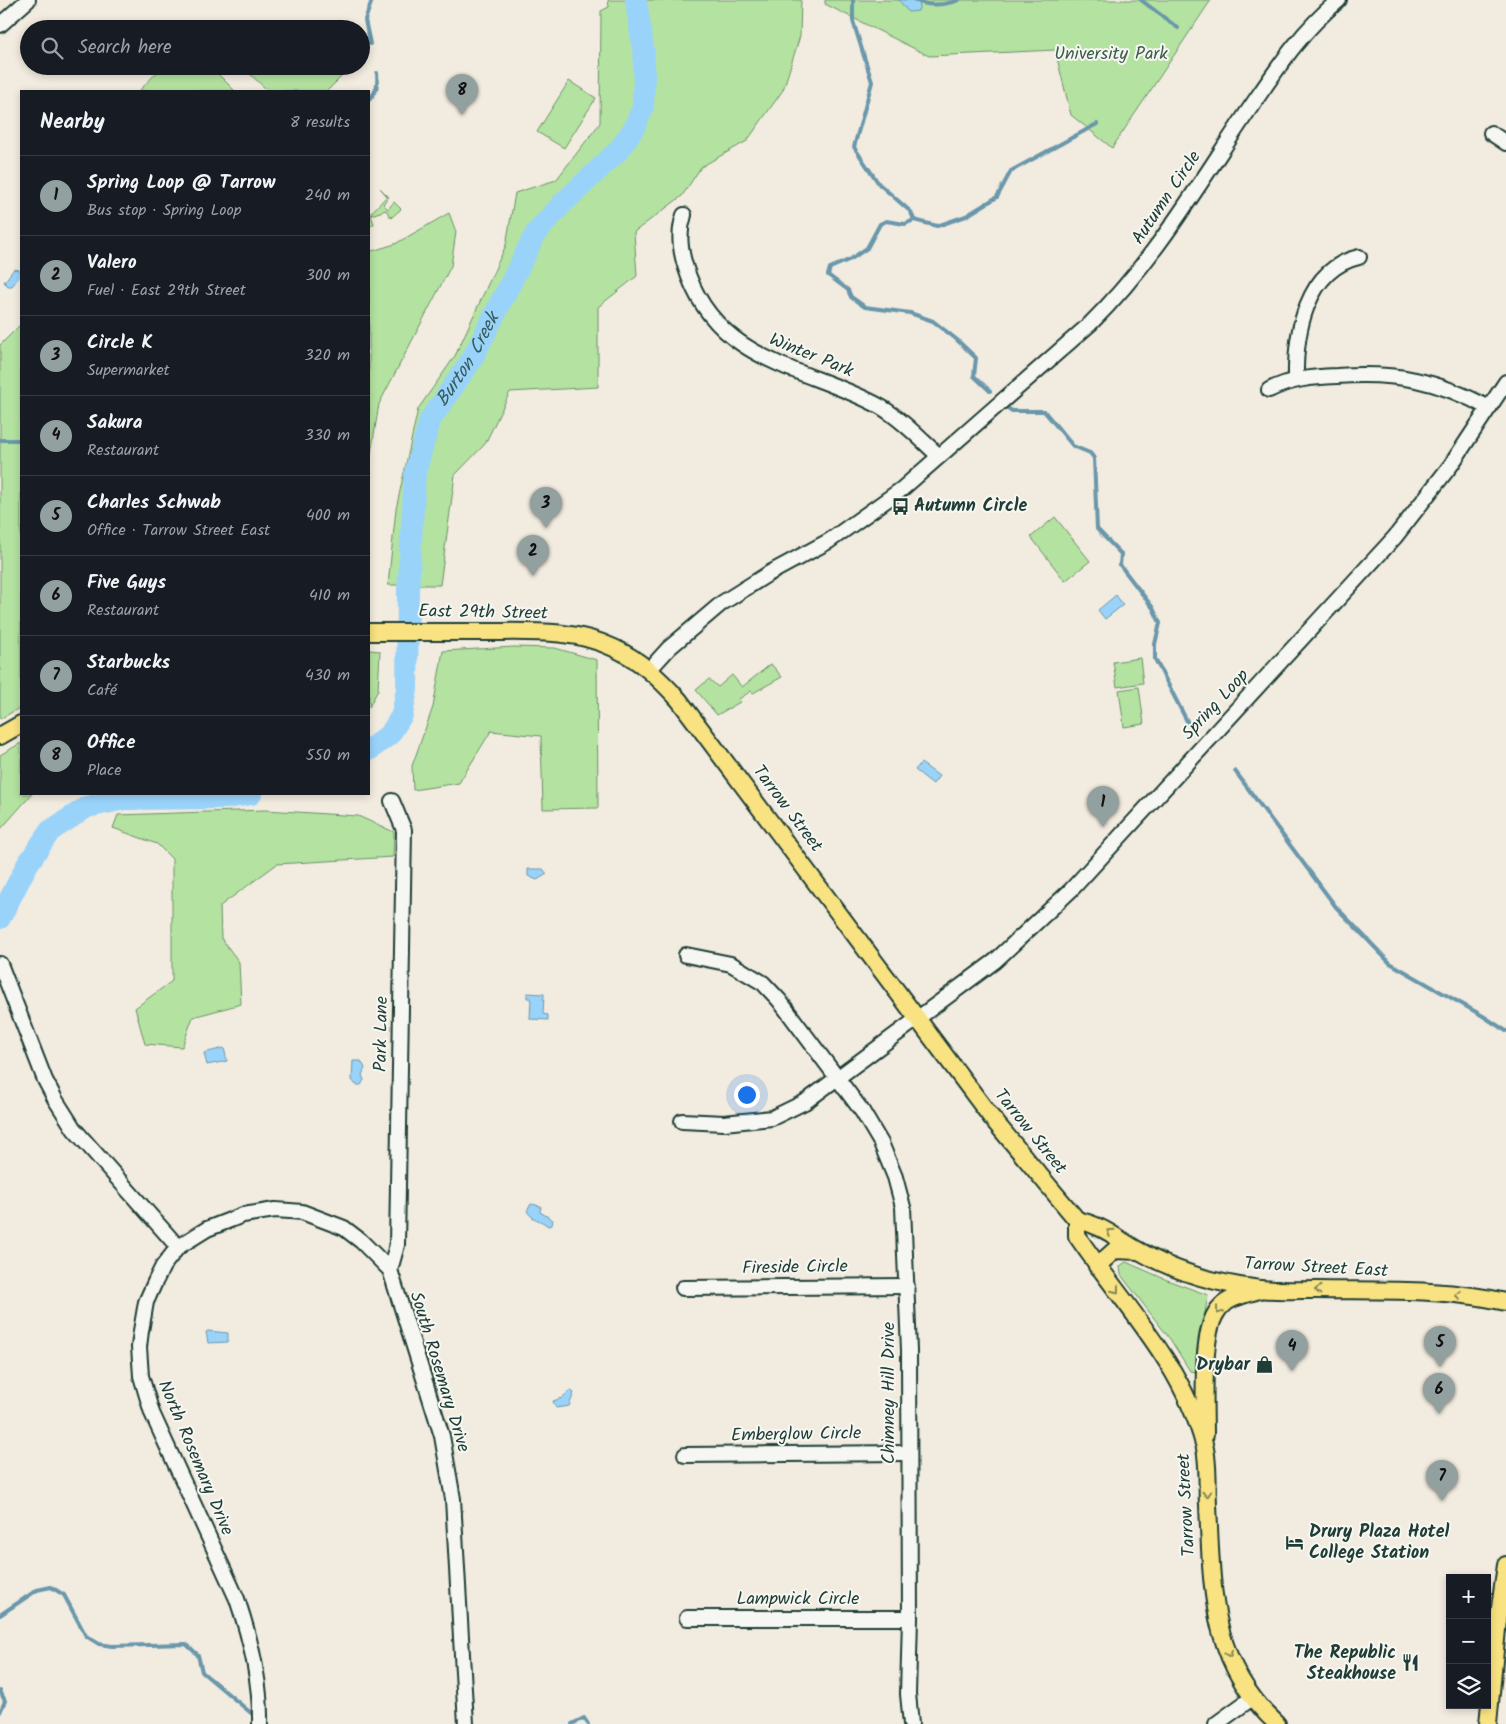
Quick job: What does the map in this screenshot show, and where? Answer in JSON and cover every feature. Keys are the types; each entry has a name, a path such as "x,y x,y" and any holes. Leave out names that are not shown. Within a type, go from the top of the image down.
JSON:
{"main road":[{"name":"East 29th Street","path":"375,632 537,632 596,641"},
{"name":"Tarrow Street","path":"596,641 631,657 649,670 679,700 716,747 917,1019 1035,1171 1077,1220 1077,1236 1097,1266 1164,1354 1178,1377 1205,1446 1211,1584 1215,1614 1231,1659 1252,1698 1278,1724"},
{"path":"0,736 20,725"},
{"name":"Tarrow Street East","path":"1077,1220 1098,1224 1140,1252 1190,1274 1261,1289 1424,1293 1468,1296 1506,1302"},
{"path":"1097,1266 1115,1250 1140,1252"},
{"path":"1205,1446 1207,1354 1216,1313 1228,1301 1261,1289"},
{"path":"1488,1724 1497,1629 1506,1565"}],"street":[{"path":"0,25 28,0"},
{"name":"Autumn Circle","path":"649,670 669,648 722,602 768,574 829,541 861,520 939,456 1083,330 1114,300 1164,238 1290,50 1315,19 1339,0"},
{"path":"1491,133 1506,144"},
{"name":"Winter Park","path":"684,214 679,232 685,266 694,291 711,314 731,335 752,351 776,364 854,394 880,407 900,419 939,456"},
{"path":"1296,379 1298,337 1308,305 1328,272 1346,260 1359,257"},
{"path":"1270,390 1296,379 1357,375 1406,377 1447,387 1489,408"},
{"name":"Spring Loop","path":"682,1121 724,1123 772,1118 805,1102 994,962 1071,890 1372,565 1422,506 1506,382"},
{"name":"Park Lane","path":"390,1270 397,1246 404,830 392,801"},
{"name":"Chimney Hill Drive","path":"686,955 731,964 763,983 779,1000 862,1111 881,1143 896,1177 903,1207 909,1350 910,1618 908,1694 911,1724"},
{"path":"0,964 45,1080 55,1099 74,1129 178,1247"},
{"name":"South Rosemary Drive","path":"178,1247 207,1229 243,1216 274,1210 290,1210 302,1212 344,1228 361,1241 390,1270 442,1436 454,1500 466,1724"},
{"name":"North Rosemary Drive","path":"178,1247 162,1266 146,1302 139,1347 141,1376 152,1413 237,1599 252,1647 260,1724"},
{"name":"Fireside Circle","path":"684,1288 907,1286"},
{"name":"Emberglow Circle","path":"685,1455 908,1453"},
{"name":"Lampwick Circle","path":"687,1618 910,1618"},
{"path":"1216,1724 1252,1698"}],"green space":[{"path":"608,0 801,0 800,36 783,90 747,141 701,167 682,196 634,232 637,276 598,307 598,387 510,392 485,444 455,475 440,585 388,585 396,509 418,409 455,356 506,245 515,193 556,180 600,123 601,11 609,7"},
{"name":"University Park","path":"825,0 1211,0 1112,148 1071,115 1055,50 929,56 825,4"},
{"path":"154,75 219,75 234,90 140,90"},
{"path":"251,75 339,75 341,77 328,90 267,90"},
{"path":"569,81 596,98 564,148 537,132"},
{"path":"380,188 389,197 383,204 388,209 394,202 401,209 391,218 386,210 371,215 374,224 370,226 370,214 387,196"},
{"path":"449,213 456,232 451,266 379,404 370,460 370,252 395,244"},
{"path":"20,325 20,708 0,719 0,345"},
{"path":"1055,517 1090,561 1065,581 1031,537"},
{"path":"514,647 555,648 597,660 598,808 543,809 541,736 491,731 459,783 413,790 412,766 433,707 443,651"},
{"path":"370,650 380,651 378,690 370,705"},
{"path":"1140,658 1143,683 1117,687 1113,662"},
{"path":"771,664 782,677 753,693 751,691 739,699 740,702 717,715 696,690 709,679 718,687 732,675 742,687"},
{"path":"1139,687 1144,724 1124,727 1119,690"},
{"path":"20,744 20,795 31,795 0,830 0,755"},
{"path":"266,810 358,816 394,832 393,857 277,864 220,906 221,938 239,962 241,1004 193,1017 182,1047 145,1044 135,1008 172,981 172,859 157,844 113,828 118,815"},
{"path":"1126,1262 1208,1295 1195,1372 1190,1371 1170,1339 1121,1275 1120,1266"}],"water":[{"path":"899,0 921,0 918,11 908,12"},
{"path":"14,269 19,270 20,276 12,286 8,286 4,282"},
{"path":"1116,595 1123,605 1105,619 1098,610"},
{"path":"921,763 939,776 933,784 915,770"},
{"path":"528,869 543,869 547,874 537,880 528,876"},
{"path":"527,993 544,994 543,1014 548,1015 548,1020 530,1019 531,998 527,998"},
{"path":"224,1048 227,1061 207,1065 204,1053"},
{"path":"353,1061 361,1061 365,1068 362,1075 364,1080 361,1085 356,1085 352,1080"},
{"path":"531,1204 541,1206 540,1212 553,1220 552,1225 548,1226 529,1214 527,1211"},
{"path":"206,1332 228,1333 228,1342 208,1343"},
{"path":"570,1390 574,1393 569,1406 556,1408 553,1401 562,1398"}],"waterway":[{"path":"365,20 372,0"},
{"name":"Burton Creek","path":"370,749 390,734 402,715 407,689 408,591 415,473 430,420 472,359 536,233 561,205 619,150 634,128 643,107 644,78 644,54 636,0"},
{"path":"853,0 853,21 872,82 854,147 879,184 911,212 914,220"},
{"path":"915,0 925,4 948,3 959,0"},
{"path":"1141,0 1178,28"},
{"path":"370,99 376,88 377,73"},
{"path":"990,391 974,376 976,358 933,321 910,313 865,307 851,297 848,290 828,275 830,268 851,259 867,248 880,224 886,221 905,224 914,220 937,226 966,216 997,197 1011,171 1097,124"},
{"path":"1009,409 1012,411 1044,411 1073,446 1090,453 1094,458 1097,529 1121,554 1120,565 1153,608 1160,623 1155,644 1155,659 1190,727"},
{"path":"0,440 20,440"},
{"path":"1235,771 1336,907 1390,963 1506,1031"},
{"name":"Burton Creek","path":"0,918 27,865 50,831 87,807 124,799 227,798 245,795"},
{"path":"0,1615 37,1590 51,1587 64,1595 86,1636 99,1644 112,1646 186,1644 198,1655 202,1672 251,1713"},
{"path":"0,1691 5,1701 0,1712"},
{"path":"572,1724 584,1718 588,1724"}],"place":[{"name":"Office","path":"462,115"},
{"name":"Autumn Circle","path":"900,506"},
{"name":"Circle K","path":"546,528"},
{"name":"Valero","path":"533,576"},
{"name":"Spring Loop @ Tarrow","path":"1103,827"},
{"name":"Drybar","path":"1264,1365"},
{"name":"Charles Schwab","path":"1440,1367"},
{"name":"Sakura","path":"1292,1371"},
{"name":"Five Guys","path":"1439,1414"},
{"name":"Starbucks","path":"1442,1501"},
{"name":"Drury Plaza Hotel College Station","path":"1295,1542"},
{"name":"The Republic Steakhouse","path":"1410,1663"}]}
